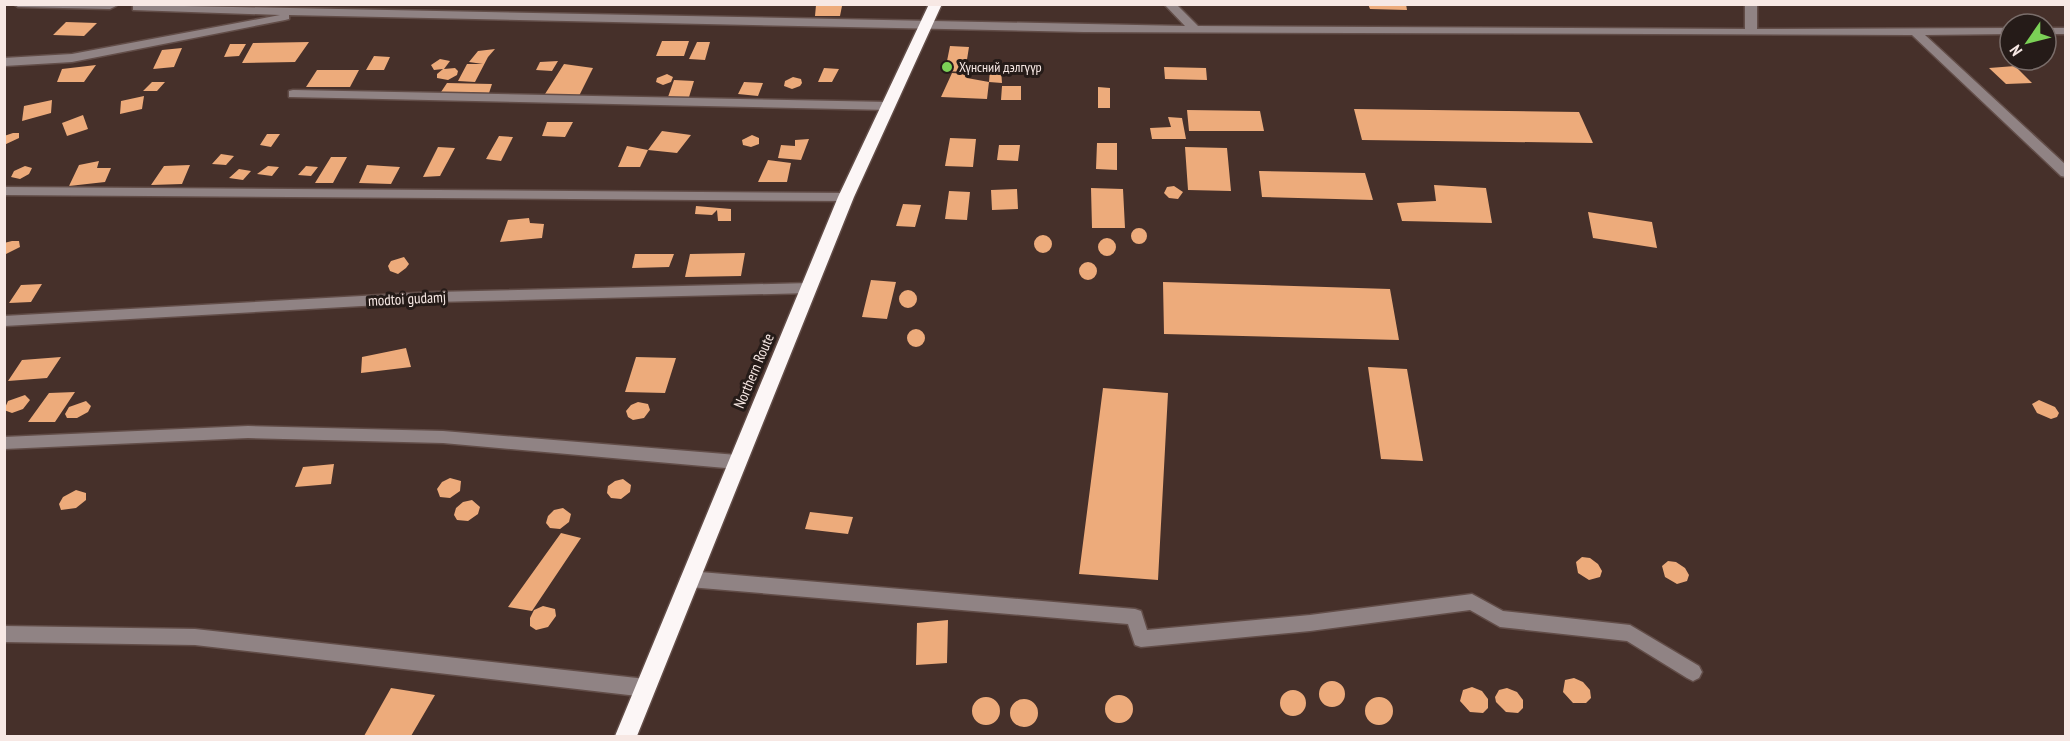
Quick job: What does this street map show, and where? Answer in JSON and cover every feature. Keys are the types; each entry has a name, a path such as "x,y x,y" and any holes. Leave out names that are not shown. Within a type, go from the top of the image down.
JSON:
{"highway":[{"name":"Northern Route","path":"626,736 689,579 719,513 737,462 846,197 936,4"}],"street":[{"path":"18,4 109,5 121,9 209,7 314,12 1195,30 1998,31"},
{"path":"137,8 153,4"},
{"path":"1169,4 1195,30"},
{"path":"1187,4 1195,30"},
{"path":"1750,4 1751,32"},
{"path":"4,62 72,58 314,12"},
{"path":"1913,30 2066,173"},
{"path":"293,94 889,106"},
{"path":"4,191 846,197"},
{"name":"modtoi gudamj","path":"4,321 434,297 810,288"},
{"path":"4,443 248,432 443,437 737,462"},
{"path":"689,579 1135,616 1141,639 1310,623 1472,602 1500,619 1630,633 1694,672"},
{"path":"4,634 195,637 646,688"}],"building":[{"path":"1368,4 1406,4 1407,10 1370,9"},
{"path":"816,5 842,6 840,16 815,16"},
{"path":"66,22 97,23 84,36 53,35"},
{"path":"662,41 689,41 684,56 656,56"},
{"path":"309,42 295,62 242,63 253,43"},
{"path":"697,42 710,42 705,60 689,59"},
{"path":"230,44 246,44 239,56 224,57"},
{"path":"950,46 969,47 965,72 945,71"},
{"path":"182,48 174,67 153,69 162,50"},
{"path":"495,49 488,57 475,82 458,81 467,64 483,64 469,62 478,51"},
{"path":"374,56 390,57 384,70 366,70"},
{"path":"440,59 450,61 444,69 455,68 458,71 457,75 448,80 437,78 437,74 443,69 434,70 431,65"},
{"path":"558,61 552,71 536,70 540,62"},
{"path":"564,64 593,68 579,96 545,94"},
{"path":"96,65 84,82 57,82 62,69"},
{"path":"1164,67 1206,68 1207,80 1165,79"},
{"path":"1998,67 1998,72 2021,72 2032,83 2006,84 1989,68"},
{"path":"824,68 839,69 832,82 818,82"},
{"path":"1001,69 1002,83 989,82 990,70"},
{"path":"317,70 359,70 350,87 306,87"},
{"path":"952,73 967,74 967,78 989,82 987,99 941,97"},
{"path":"667,74 673,77 671,82 663,85 656,82 657,78"},
{"path":"793,77 801,79 800,86 792,89 784,86 785,81"},
{"path":"674,80 694,81 689,97 668,97"},
{"path":"152,82 165,82 157,91 143,91"},
{"path":"744,82 763,83 758,96 738,94"},
{"path":"447,83 492,84 489,93 441,92"},
{"path":"1002,86 1021,86 1021,100 1001,100"},
{"path":"1098,87 1110,88 1110,108 1098,108"},
{"path":"144,96 142,109 120,114 121,101"},
{"path":"52,100 51,113 22,121 24,106"},
{"path":"1354,109 1579,112 1593,143 1362,140"},
{"path":"1187,110 1260,111 1264,131 1189,131"},
{"path":"83,115 88,129 67,136 62,123"},
{"path":"1168,117 1182,118 1186,139 1152,139 1150,128 1171,127"},
{"path":"547,122 573,122 565,137 542,136"},
{"path":"662,131 691,135 677,153 648,150"},
{"path":"19,133 19,138 4,145 4,136"},
{"path":"267,134 280,134 271,147 260,145"},
{"path":"752,135 759,138 759,144 751,147 743,145 742,140"},
{"path":"499,136 513,137 501,161 486,159"},
{"path":"950,138 976,139 973,167 945,166"},
{"path":"809,139 801,160 778,158 781,145 795,146 795,140"},
{"path":"1097,143 1117,143 1117,170 1096,169"},
{"path":"999,145 1020,145 1018,161 997,160"},
{"path":"627,146 648,150 640,167 618,167"},
{"path":"438,147 455,148 440,176 423,177"},
{"path":"1185,147 1227,148 1231,191 1188,190"},
{"path":"221,154 234,156 226,165 212,164"},
{"path":"331,157 347,157 333,183 315,183"},
{"path":"768,160 791,163 787,182 758,182"},
{"path":"99,161 97,168 111,168 105,182 69,186 79,165"},
{"path":"190,165 182,184 151,185 164,166"},
{"path":"367,165 400,167 391,184 359,183"},
{"path":"25,166 32,168 29,174 20,179 11,177 14,171"},
{"path":"268,166 279,167 272,176 257,174"},
{"path":"306,166 318,167 311,176 298,175"},
{"path":"239,169 251,171 243,180 229,178"},
{"path":"1259,171 1365,173 1373,200 1262,197"},
{"path":"1434,185 1486,188 1492,223 1402,221 1397,203 1436,201"},
{"path":"1174,186 1183,192 1178,199 1169,198 1164,193 1167,187"},
{"path":"1091,188 1123,189 1125,228 1092,228"},
{"path":"1017,189 1018,209 992,210 991,190"},
{"path":"949,191 970,192 967,220 945,219"},
{"path":"903,204 921,205 915,227 896,226"},
{"path":"696,206 731,209 731,221 718,221 717,210 712,215 695,214"},
{"path":"1588,212 1652,222 1657,248 1593,238"},
{"path":"529,218 530,223 544,224 542,238 500,242 508,220"},
{"path":"1136,228 1142,228 1147,236 1145,242 1136,244 1131,239 1131,233"},
{"path":"1043,235 1049,238 1052,244 1049,250 1043,253 1037,250 1034,244 1037,238"},
{"path":"1107,238 1113,241 1116,247 1113,253 1107,256 1101,253 1098,247 1101,241"},
{"path":"19,241 20,247 4,255 4,243"},
{"path":"745,253 741,276 685,277 690,254"},
{"path":"635,254 674,254 669,267 632,268"},
{"path":"404,257 409,264 406,268 398,274 390,271 388,266 391,261"},
{"path":"1088,262 1094,265 1097,271 1094,277 1088,280 1082,277 1079,271 1082,265"},
{"path":"871,280 896,282 887,319 862,317"},
{"path":"1163,282 1390,289 1399,340 1164,334"},
{"path":"42,284 31,302 9,303 21,285"},
{"path":"908,290 914,293 917,299 914,305 908,308 902,305 899,299 902,293"},
{"path":"912,329 920,329 925,334 923,345 912,347 907,342 907,334"},
{"path":"406,348 411,367 361,373 362,357"},
{"path":"61,357 47,378 8,381 22,360"},
{"path":"636,357 676,358 665,393 625,392"},
{"path":"1368,367 1407,369 1423,461 1381,459"},
{"path":"1103,388 1168,393 1158,580 1079,574"},
{"path":"75,392 55,422 28,422 49,393"},
{"path":"25,395 30,400 23,409 12,413 4,410 8,401"},
{"path":"2039,400 2055,407 2059,413 2057,417 2051,419 2037,413 2032,404"},
{"path":"86,401 91,406 88,412 77,418 67,418 65,414 69,407"},
{"path":"638,402 648,404 650,410 644,418 633,420 628,417 626,411"},
{"path":"334,464 331,484 295,487 303,467"},
{"path":"450,478 461,481 460,491 450,498 440,497 437,489 442,482"},
{"path":"623,479 631,485 630,492 621,499 611,498 607,493 608,486"},
{"path":"76,490 86,493 86,500 76,508 61,510 59,504 63,497"},
{"path":"472,500 480,507 478,514 468,521 457,520 454,515 456,508 463,502"},
{"path":"563,508 571,514 569,522 560,529 550,528 546,523 548,516 554,510"},
{"path":"810,512 853,517 848,534 805,529"},
{"path":"561,533 581,538 532,611 508,607"},
{"path":"1582,557 1590,558 1598,564 1602,571 1600,577 1589,580 1578,573 1576,562"},
{"path":"1668,561 1676,562 1685,568 1689,575 1687,581 1677,584 1665,577 1662,566"},
{"path":"543,606 555,609 556,616 548,627 536,630 530,626 530,618 534,610"},
{"path":"948,620 947,663 916,665 917,623"},
{"path":"1574,678 1583,682 1590,690 1591,698 1586,703 1573,703 1563,692 1565,680"},
{"path":"1332,681 1341,685 1345,694 1341,703 1332,707 1323,703 1319,694 1323,685"},
{"path":"1472,687 1482,691 1488,699 1488,708 1483,713 1470,712 1460,701 1463,690"},
{"path":"391,688 435,695 411,736 364,736"},
{"path":"1507,688 1517,692 1523,700 1523,708 1518,713 1506,712 1496,702 1495,697 1499,690"},
{"path":"1293,690 1302,694 1306,703 1302,712 1293,716 1284,712 1280,703 1284,694"},
{"path":"1119,695 1129,699 1133,709 1129,719 1119,723 1109,719 1105,709 1109,699"},
{"path":"986,697 996,701 1000,711 996,721 986,725 976,721 972,711 976,701"},
{"path":"1379,697 1389,701 1393,711 1389,721 1379,725 1369,721 1365,711 1369,701"},
{"path":"1024,699 1034,703 1038,713 1034,723 1024,727 1014,723 1010,713 1014,703"}],"place":[{"name":"Хүнсний дэлгүүр","path":"947,67"}]}
